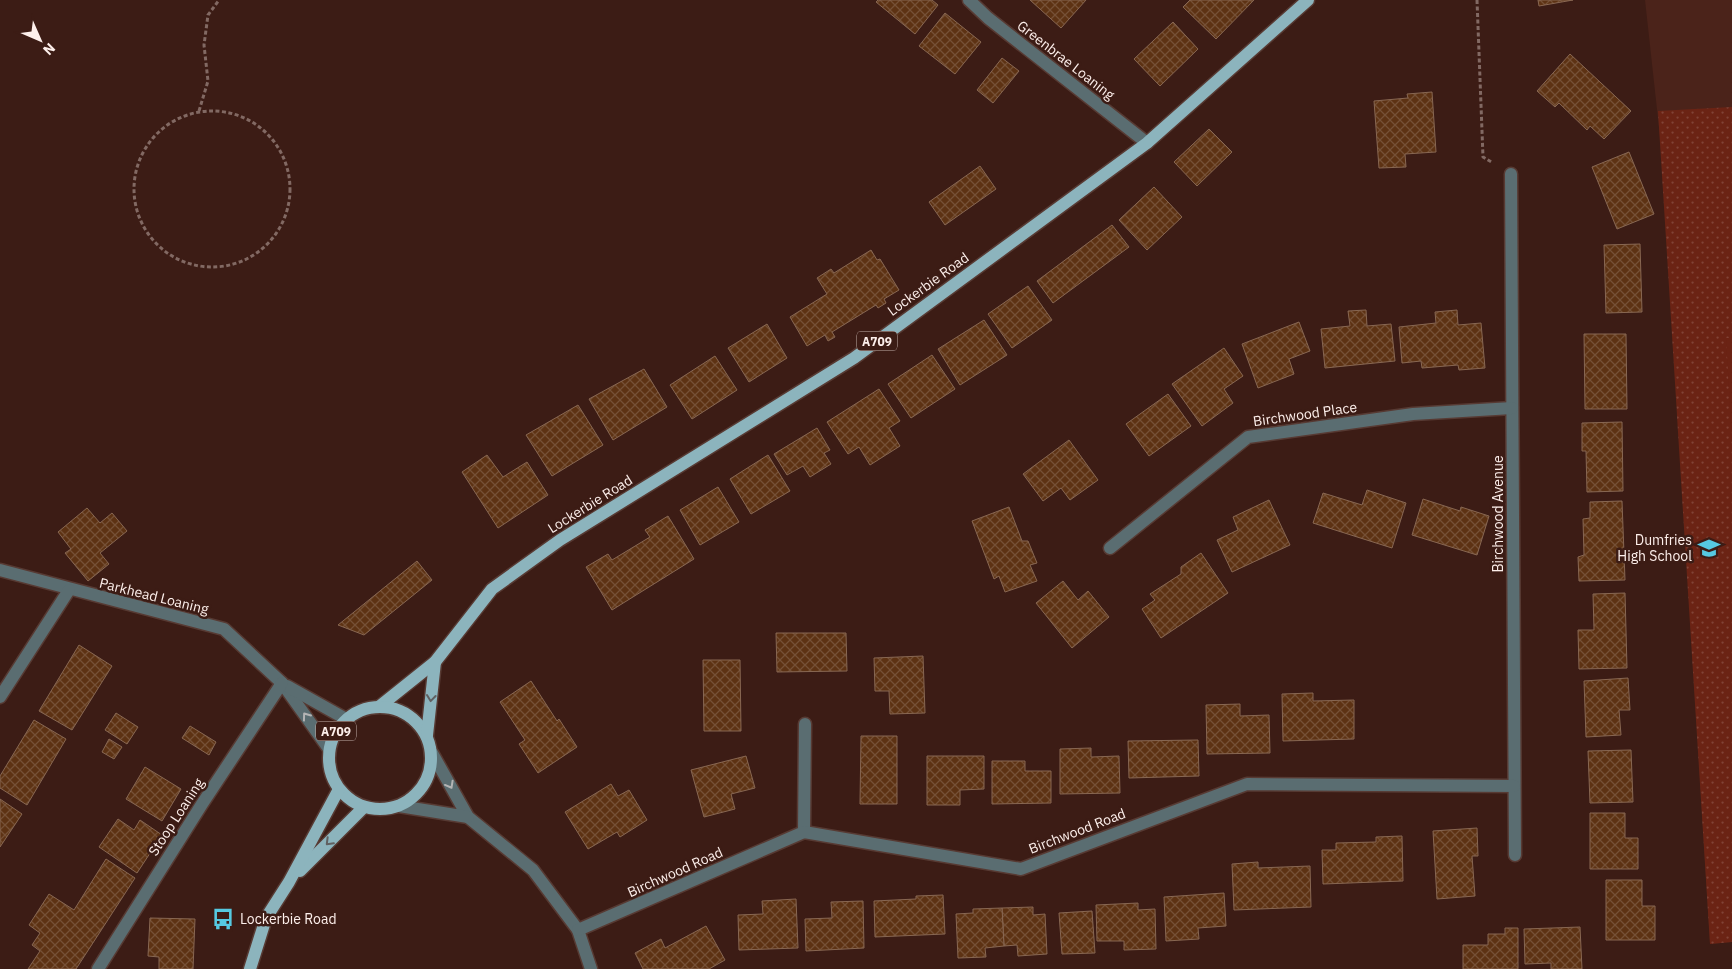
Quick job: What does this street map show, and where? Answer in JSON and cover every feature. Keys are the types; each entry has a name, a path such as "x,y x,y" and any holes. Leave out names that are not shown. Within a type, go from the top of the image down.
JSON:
{"main road":[{"name":"Lockerbie Road","path":"380,706 435,662 492,589 560,540 854,358 1147,142 1308,0"},
{"path":"427,735 435,662"},
{"path":"250,969 266,918 289,882 339,790 350,800 375,810 399,806 413,798 424,785 431,769 432,752 427,735 419,723 408,714 394,708 380,706"},
{"name":"A709","path":"339,790 332,777 328,763 329,749 335,733 346,719 368,708 380,706"},
{"path":"289,882 364,807"}],"street":[{"name":"Greenbrae Loaning","path":"968,0 988,18 1147,142"},
{"name":"Birchwood Avenue","path":"1511,174 1514,855"},
{"name":"Birchwood Place","path":"1110,548 1248,436 1413,414 1512,408"},
{"name":"Parkhead Loaning","path":"0,570 68,590 224,629 282,683 329,749"},
{"path":"0,697 68,590"},
{"name":"Parkhead Loaning","path":"282,683 346,719"},
{"name":"Stoop Loaning","path":"98,969 202,804 282,683"},
{"path":"804,832 805,724"},
{"path":"432,752 468,817 533,870 578,930 591,969"},
{"name":"Birchwood Road","path":"578,930 804,832 1021,869 1248,784 1514,786"},
{"path":"399,806 468,817"}],"path":[{"path":"199,111 208,81 204,45 208,15 219,0"},
{"path":"1477,0 1483,157 1511,174"},
{"path":"199,111 232,112 262,127 282,152 291,184 287,216 269,244 242,262 209,268 177,261 152,240 136,211 134,186 134,178 145,147 168,123 199,111"}],"shaded area":[{"name":"Dumfries High School","path":"1645,0 1732,0 1732,942 1710,944 1662,155"},
{"name":"Dumfries High School","path":"1732,107 1732,942 1710,944 1658,111"},
{"path":"1726,338 1732,338 1732,441"}],"building":[{"path":"878,0 932,0 938,5 915,34 876,2"},
{"path":"1030,0 1086,0 1061,28"},
{"path":"1190,0 1254,0 1216,39 1183,7"},
{"path":"1538,0 1573,0 1539,6"},
{"path":"945,13 981,42 955,74 919,46"},
{"path":"1173,22 1198,49 1160,86 1134,59"},
{"path":"1570,54 1631,111 1604,139 1590,126 1587,130 1559,103 1555,107 1537,91"},
{"path":"1002,58 1019,71 993,103 977,90"},
{"path":"1432,92 1436,152 1405,154 1406,167 1379,168 1374,101 1408,98 1407,94"},
{"path":"1209,129 1232,152 1197,186 1174,162"},
{"path":"1629,152 1654,214 1617,229 1592,167"},
{"path":"980,166 996,189 945,225 929,202"},
{"path":"1154,187 1182,217 1147,250 1119,220"},
{"path":"1112,225 1129,247 1053,303 1037,281"},
{"path":"1640,244 1642,312 1606,313 1604,245"},
{"path":"871,250 877,260 880,259 899,290 884,299 886,303 878,308 876,305 832,332 835,337 828,341 825,335 807,346 790,317 827,294 817,278 831,269 834,273"},
{"path":"1028,286 1052,320 1012,348 988,314"},
{"path":"1366,310 1367,326 1391,324 1395,361 1325,368 1321,329 1350,326 1348,311"},
{"path":"1457,310 1458,325 1481,323 1485,368 1459,370 1458,365 1422,368 1421,361 1402,363 1399,327 1436,323 1435,312"},
{"path":"984,320 1007,355 960,385 938,349"},
{"path":"1299,322 1310,351 1289,359 1294,374 1258,388 1242,344"},
{"path":"767,324 787,358 749,382 728,348"},
{"path":"1584,334 1626,334 1627,409 1585,409"},
{"path":"1224,348 1243,376 1224,389 1233,403 1202,426 1172,384"},
{"path":"932,355 955,389 911,418 888,384"},
{"path":"715,356 737,390 692,419 670,385"},
{"path":"644,369 667,407 613,440 589,399"},
{"path":"879,389 900,421 889,428 900,446 870,465 859,447 848,454 827,422"},
{"path":"1168,394 1191,426 1149,456 1126,424"},
{"path":"578,405 603,445 552,476 526,435"},
{"path":"1622,422 1623,491 1587,492 1586,451 1582,451 1582,423"},
{"path":"817,428 830,450 824,453 831,464 810,477 803,466 787,475 774,454"},
{"path":"1069,440 1098,480 1070,500 1061,488 1043,501 1023,474"},
{"path":"487,455 503,477 527,462 548,495 498,528 462,472"},
{"path":"768,455 790,491 751,514 730,479"},
{"path":"718,487 739,522 700,545 680,510"},
{"path":"1367,490 1406,503 1392,548 1313,523 1323,493 1362,505"},
{"path":"1423,499 1460,511 1461,507 1489,516 1477,555 1412,535"},
{"path":"1269,500 1290,545 1232,572 1217,540 1238,530 1233,517"},
{"path":"1622,501 1625,580 1579,581 1578,557 1584,555 1583,519 1590,518 1590,502"},
{"path":"1009,507 1022,541 1028,541 1037,563 1030,565 1037,581 1005,592 999,576 994,579 972,521"},
{"path":"87,508 100,523 112,513 127,531 100,553 109,564 88,581 65,553 71,549 58,532"},
{"path":"668,516 694,559 612,610 586,567 608,554 612,560 650,537 645,530"},
{"path":"1201,553 1228,593 1161,638 1142,609 1155,600 1150,594 1181,574 1181,567"},
{"path":"417,561 432,580 364,635 338,625"},
{"path":"1063,581 1078,600 1088,591 1109,617 1072,648 1036,603"},
{"path":"1625,593 1627,668 1579,669 1578,630 1594,630 1593,594"},
{"path":"776,633 846,633 847,671 777,672"},
{"path":"79,645 112,666 72,730 39,711"},
{"path":"923,656 925,713 890,714 889,691 875,691 874,658"},
{"path":"703,660 740,660 741,731 704,731"},
{"path":"1628,678 1630,710 1619,710 1621,735 1586,737 1584,681"},
{"path":"531,681 557,721 559,719 577,747 538,773 519,744 525,740 500,702"},
{"path":"1313,693 1313,701 1354,700 1354,739 1283,741 1282,694"},
{"path":"1240,704 1240,716 1269,715 1270,753 1207,754 1206,705"},
{"path":"116,713 138,727 127,744 105,730"},
{"path":"34,720 66,739 27,805 0,788 0,776"},
{"path":"190,726 216,742 209,755 182,738"},
{"path":"861,736 897,736 897,804 860,804"},
{"path":"109,739 122,747 114,759 102,752"},
{"path":"1198,740 1199,776 1129,778 1128,741"},
{"path":"1091,748 1091,757 1119,756 1120,793 1060,794 1060,749"},
{"path":"1631,750 1633,802 1590,803 1588,751"},
{"path":"746,756 755,788 731,794 735,809 704,817 691,770"},
{"path":"927,756 984,756 984,789 960,790 960,805 927,805"},
{"path":"992,761 1025,761 1025,771 1051,771 1051,803 992,804"},
{"path":"145,767 181,789 162,821 126,799"},
{"path":"611,784 618,796 629,790 647,820 620,837 617,832 588,849 565,812"},
{"path":"0,799 22,814 0,847"},
{"path":"1590,813 1625,813 1625,838 1638,838 1638,869 1590,869"},
{"path":"118,819 134,830 140,820 162,835 137,873 99,847"},
{"path":"1477,828 1478,856 1472,856 1475,896 1437,899 1433,831"},
{"path":"1402,836 1403,881 1323,884 1322,850 1336,850 1336,843 1376,842 1376,837"},
{"path":"106,859 135,878 76,969 28,969 40,951 32,945 40,933 29,925 49,894 74,910"},
{"path":"1258,862 1258,868 1310,866 1311,907 1234,910 1232,864"},
{"path":"1606,880 1642,880 1642,906 1655,906 1655,940 1606,940"},
{"path":"1224,893 1226,926 1198,928 1199,939 1166,941 1164,897"},
{"path":"943,895 945,934 875,937 874,901 916,899 916,896"},
{"path":"796,899 798,948 739,950 738,915 763,914 762,901"},
{"path":"863,901 864,948 806,951 805,919 832,918 831,902"},
{"path":"1138,903 1138,910 1155,909 1156,949 1124,950 1124,941 1097,941 1096,905"},
{"path":"1033,907 1033,915 1045,914 1047,954 1018,956 1017,945 1004,946 1002,908"},
{"path":"1002,908 1004,946 985,948 986,957 958,958 956,914 973,913 973,909"},
{"path":"1092,911 1095,953 1062,954 1059,913"},
{"path":"150,918 195,919 193,969 159,969 159,957 148,956"},
{"path":"706,926 725,960 709,969 643,969 635,953 661,939 665,948"},
{"path":"1580,927 1582,969 1551,969 1551,963 1525,964 1524,929"},
{"path":"1505,928 1518,928 1518,969 1463,969 1463,945 1488,945 1488,934 1505,934"}],"place":[{"name":"Dumfries High School","path":"1709,548"},
{"name":"Lockerbie Road","path":"223,919"}]}
